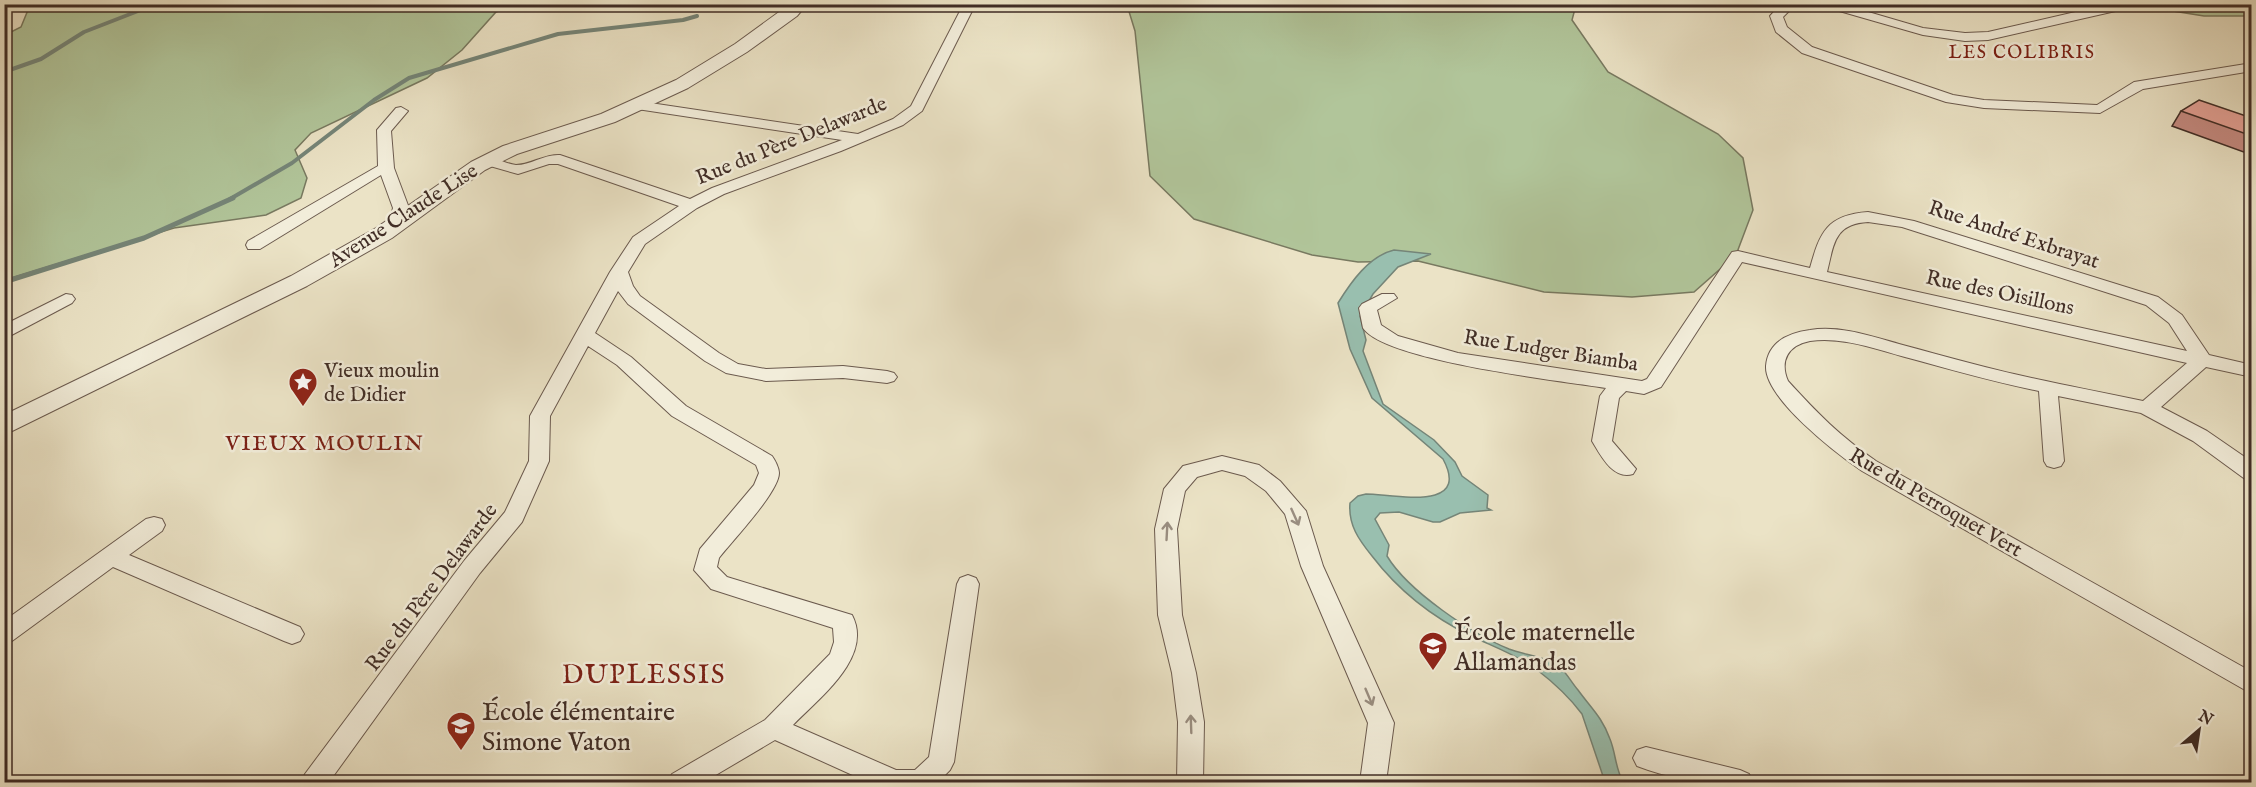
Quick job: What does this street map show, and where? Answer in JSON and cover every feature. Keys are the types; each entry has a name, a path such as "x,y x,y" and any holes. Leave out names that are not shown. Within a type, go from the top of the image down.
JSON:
{"street":[{"name":"Avenue Claude Lise","path":"4,426 299,281 384,233 489,160 510,150 582,129 682,84 741,48 791,13 799,4"},
{"name":"Rue du Père Delawarde","path":"314,783 465,576 514,516 539,461 540,416 586,336 619,272 639,241 692,205 718,191 898,122 917,108 966,11 967,4"},
{"path":"1799,4 1787,6 1776,16 1781,29 1807,50 1951,99 1984,104 2100,109 2139,85 2252,67"},
{"path":"1821,4 1843,8 1918,32 1968,38 1988,36 2120,6"},
{"path":"637,105 861,138"},
{"path":"397,223 401,208 386,168 384,130 401,111"},
{"path":"489,160 515,169 523,169 552,158 692,205"},
{"path":"254,245 377,171 386,168"},
{"name":"Rue André Exbrayat","path":"1817,275 1828,239 1840,224 1863,218 1891,219 2152,301 2165,308 2182,323 2202,360"},
{"name":"Rue des Oisillons","path":"1738,256 2252,371"},
{"name":"Rue Ludger Biamba","path":"1388,298 1368,308 1372,328 1391,340 1457,359 1644,388 1654,383 1738,256"},
{"path":"619,272 624,287 634,300 712,357 733,369 766,375 843,372 887,377"},
{"path":"4,333 66,298"},
{"name":"Rue du Perroquet Vert","path":"2252,474 2200,436 2147,408 2048,388 1878,342 1830,334 1811,335 1787,342 1779,348 1774,364 1779,383 1786,394 1831,438 1869,466 2252,684"},
{"path":"586,336 624,361 679,411 765,461 769,473 764,488 708,555 705,570 718,583 844,622 846,642 840,659 774,728 681,783"},
{"path":"2147,408 2202,360"},
{"path":"1620,386 1610,396 1602,441 1610,454 1626,469"},
{"path":"2048,388 2054,461"},
{"path":"1190,783 1191,722 1184,673 1170,615 1166,529 1175,489 1190,471 1222,463 1252,471 1273,486 1295,511 1312,566 1381,723 1373,783"},
{"path":"4,634 154,525"},
{"path":"110,556 292,634"},
{"path":"774,728 895,782 921,783 941,762 968,584"},
{"path":"1646,758 1740,783"}],"shaded area":[{"path":"30,4 514,5 496,12 462,50 427,78 311,133 295,150 307,178 301,198 266,215 174,228 5,280 5,35 21,27"},
{"path":"1127,5 1576,5 1572,20 1608,72 1718,134 1743,158 1753,210 1736,255 1694,292 1632,297 1544,292 1418,261 1358,262 1312,255 1194,219 1150,176 1135,31"},
{"path":"2135,5 2251,5 2251,16 2204,16"},
{"path":"1394,250 1431,254 1398,267 1373,294 1360,316 1366,340 1363,351 1383,404 1434,440 1455,462 1462,476 1488,495 1487,508 1491,510 1460,513 1440,522 1399,512 1380,513 1375,519 1389,545 1387,556 1425,597 1477,633 1509,649 1543,659 1561,668 1607,731 1623,782 1605,782 1582,714 1555,685 1529,664 1457,629 1417,602 1382,568 1355,532 1350,503 1358,496 1366,494 1425,497 1438,494 1447,487 1449,476 1443,459 1372,398 1350,349 1338,303 1369,264"}],"building":[{"path":"2199,100 2252,118 2252,136 2181,111"}],"waterway":[{"path":"4,72 41,59 84,32 156,4"},
{"path":"230,199 292,163 374,100 409,78 558,34 683,20 697,16"},
{"path":"4,282 144,238 233,198"}],"place":[{"name":"Vieux moulin de Didier","path":"303,408"},
{"name":"École maternelle Allamandas","path":"1433,672"},
{"name":"École élémentaire Simone Vaton","path":"461,752"}],"district":[{"name":"LES COLIBRIS","path":"2022,52"},
{"name":"VIEUX MOULIN","path":"325,442"},
{"name":"DUPLESSIS","path":"644,674"}]}
